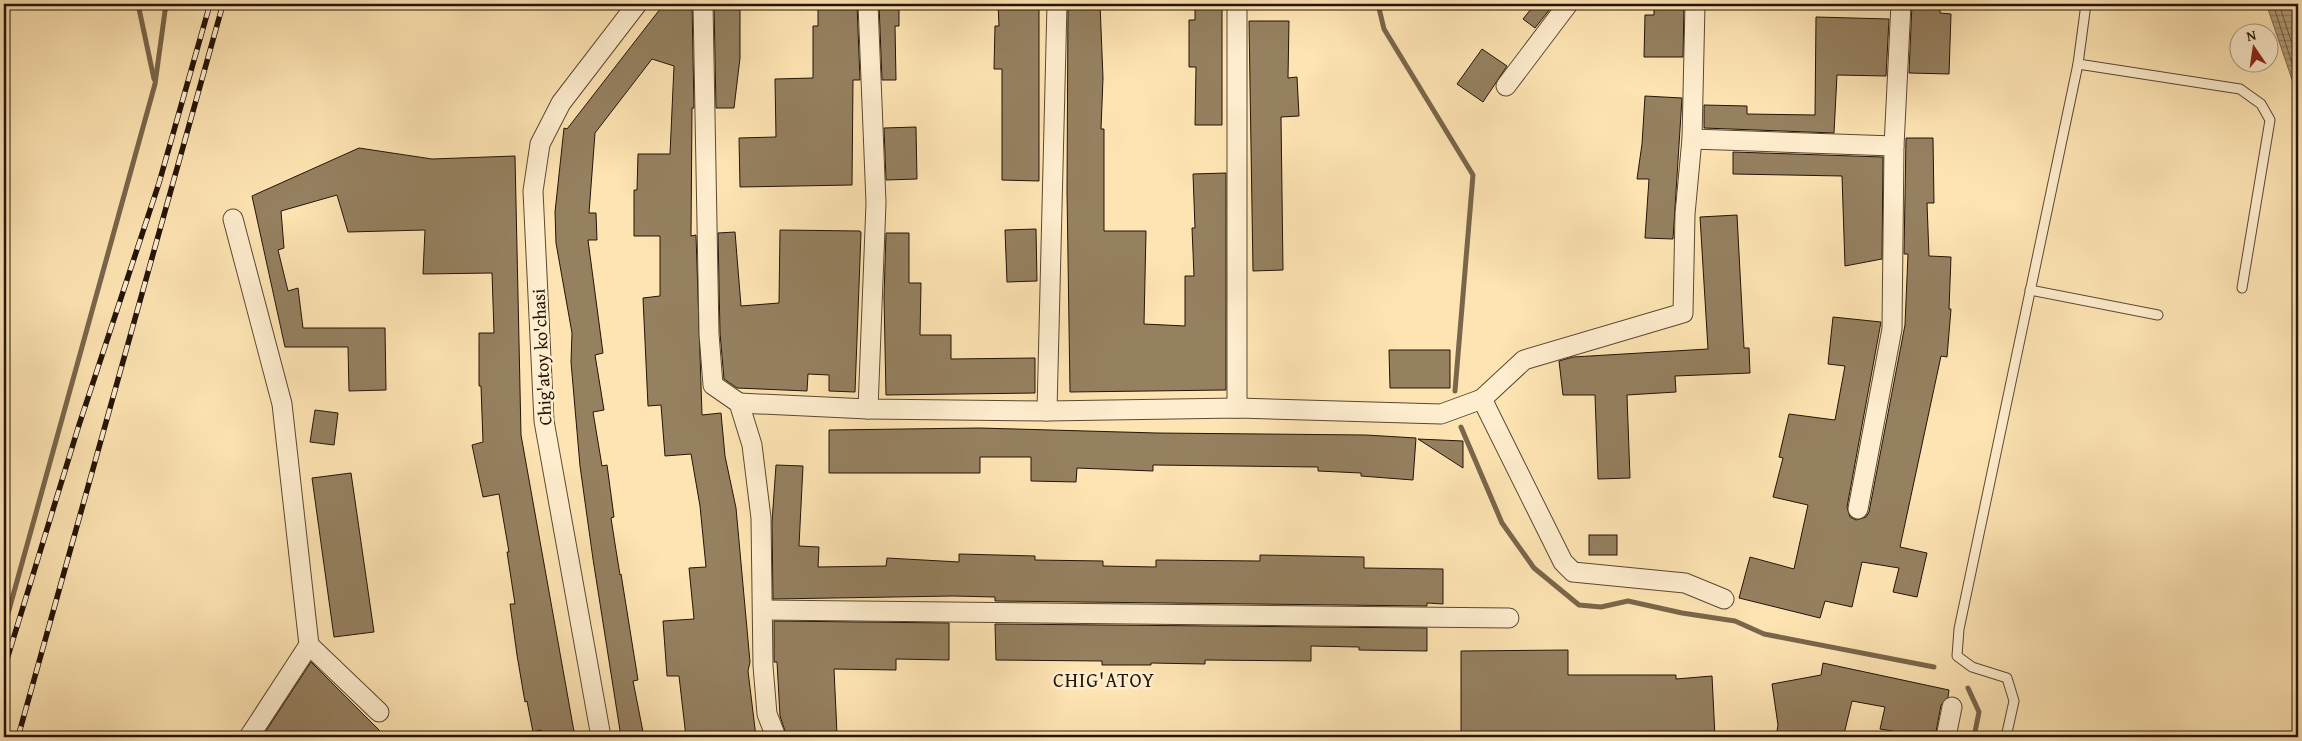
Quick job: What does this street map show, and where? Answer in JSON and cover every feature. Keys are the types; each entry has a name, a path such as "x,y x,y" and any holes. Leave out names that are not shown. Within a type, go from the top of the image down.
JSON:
{"street":[{"name":"Chig'atoy ko'chasi","path":"601,737 544,421 532,191 540,144 561,104 637,4"},
{"path":"703,4 710,334 713,385 739,403 868,410 1047,411 1237,408 1441,414 1482,399 1524,360 1683,313 1685,214 1692,138 1695,4"},
{"path":"868,4 876,203 868,410"},
{"path":"1047,411 1057,4"},
{"path":"1237,4 1237,408"},
{"path":"1506,86 1568,4"},
{"path":"1858,510 1892,329 1894,146 1900,4"},
{"path":"1692,138 1894,146"},
{"path":"233,219 282,404 308,645 249,737"},
{"path":"1482,399 1563,562 1573,572 1685,583 1724,600"},
{"path":"739,403 752,445 760,518 764,610 763,666 767,714 776,737"},
{"path":"764,610 1508,618"},
{"path":"308,645 379,712"},
{"path":"1946,737 1952,707"}],"lane":[{"path":"2006,737 2014,702 2006,678 1972,667 1957,656 1959,629 2078,64 2086,4"},
{"path":"2078,64 2240,89 2262,104 2270,120 2242,288"},
{"path":"2030,290 2158,315"}],"water":[{"path":"2268,4 2298,4 2298,97 2280,44 2280,22 2272,22"}],"building":[{"path":"664,4 692,4 694,108 692,108 691,236 696,235 702,415 721,413 725,456 736,508 750,662 748,671 756,737 686,737 679,676 667,676 663,621 694,619 689,568 706,567 700,506 691,454 665,456 661,405 648,406 643,298 660,296 660,236 634,236 634,190 637,190 638,154 670,154 674,66 652,59 595,133 589,213 596,213 597,240 588,240 603,353 595,355 604,410 593,412 602,466 607,465 614,517 611,518 638,680 633,681 644,737 621,737 580,466 571,362 572,333 556,243 555,212 564,128 567,129"},
{"path":"714,4 740,4 740,58 734,108 716,108"},
{"path":"818,4 857,4 860,80 853,80 852,185 740,187 739,138 776,137 775,79 813,78 813,26 818,26"},
{"path":"879,4 899,4 899,26 895,26 896,80 882,80"},
{"path":"998,4 1039,4 1039,181 1002,180 1002,69 994,69 995,26 999,26"},
{"path":"1068,4 1100,4 1103,78 1101,129 1104,129 1104,231 1146,231 1144,324 1185,326 1185,276 1194,276 1192,228 1195,228 1193,174 1226,173 1226,390 1070,392 1067,191"},
{"path":"1195,4 1222,4 1222,125 1195,125 1196,67 1189,67 1189,20 1195,20"},
{"path":"1535,4 1554,4 1535,28 1523,19"},
{"path":"1654,4 1684,4 1683,57 1644,57 1645,15 1654,15"},
{"path":"1912,4 1940,4 1940,13 1951,14 1949,74 1909,73"},
{"path":"1816,17 1889,19 1886,76 1837,75 1834,133 1704,128 1704,105 1747,106 1747,114 1815,115"},
{"path":"1249,21 1289,21 1288,78 1297,77 1299,116 1281,117 1283,270 1253,271"},
{"path":"1482,49 1507,66 1483,102 1457,84"},
{"path":"1645,96 1682,98 1673,239 1645,238 1649,179 1637,179 1642,144"},
{"path":"916,127 917,179 886,180 884,128"},
{"path":"1906,138 1933,138 1934,203 1927,203 1929,256 1951,257 1949,309 1951,309 1947,357 1941,356 1900,547 1927,553 1917,597 1893,592 1899,568 1862,562 1852,607 1825,601 1820,618 1739,598 1750,557 1794,569 1808,505 1773,497 1783,458 1779,457 1789,414 1835,420 1845,366 1828,364 1833,317 1881,322 1847,507 1850,517 1856,520 1866,517 1869,512 1905,325 1908,254 1904,254"},
{"path":"359,148 432,159 515,156 521,435 575,737 542,737 541,730 533,732 527,701 525,702 517,655 510,604 515,604 507,552 509,552 499,494 483,497 472,445 483,442 481,386 479,386 479,333 494,333 492,273 423,274 425,230 348,232 337,195 281,211 284,248 278,250 288,291 298,288 303,328 385,328 386,390 349,391 348,347 285,347 252,196"},
{"path":"1733,152 1883,157 1882,259 1845,266 1842,176 1733,174"},
{"path":"1737,215 1744,348 1749,348 1750,373 1675,376 1676,392 1627,395 1630,478 1598,479 1595,395 1563,395 1559,361 1573,357 1708,349 1700,217"},
{"path":"1036,229 1037,281 1007,282 1005,230"},
{"path":"780,230 860,231 861,233 855,392 829,391 829,375 808,374 807,391 737,388 724,379 720,333 718,233 735,232 741,306 779,303"},
{"path":"886,233 909,233 909,283 921,283 920,335 951,335 951,359 1035,358 1035,393 886,395 884,297"},
{"path":"1389,350 1450,350 1450,388 1390,388"},
{"path":"315,410 338,413 334,445 310,442"},
{"path":"979,428 1157,433 1366,435 1416,438 1413,480 1361,476 1361,473 1318,471 1318,467 1153,465 1153,471 1077,468 1076,482 1031,481 1031,457 980,457 980,473 829,473 829,430"},
{"path":"1418,439 1463,441 1463,468"},
{"path":"776,465 803,466 799,546 819,547 818,567 886,566 887,558 959,562 959,554 1035,556 1035,560 1103,561 1103,566 1156,567 1156,560 1260,561 1260,555 1364,557 1364,568 1443,569 1443,604 1427,603 1427,606 995,601 995,597 953,596 773,599 772,522"},
{"path":"351,473 374,632 334,637 312,478"},
{"path":"1589,535 1617,535 1617,555 1589,555"},
{"path":"774,621 949,623 949,660 896,659 896,670 834,669 837,734 787,737 780,716 777,662 774,662"},
{"path":"995,624 1427,628 1427,651 1359,650 1359,647 1311,646 1311,661 1205,660 1205,664 1151,663 1151,665 1102,665 1102,661 996,660"},
{"path":"1568,650 1568,675 1676,675 1676,679 1712,676 1715,737 1461,737 1461,651"},
{"path":"311,662 386,737 262,737"},
{"path":"1823,663 1949,690 1948,697 1941,705 1935,737 1890,737 1892,731 1880,729 1885,707 1852,701 1844,734 1836,733 1835,737 1776,737 1778,725 1772,684 1821,675"}],"waterway":[{"path":"138,4 154,79"},
{"path":"4,628 155,84 166,4"},
{"path":"1378,4 1384,29 1473,175 1455,391"},
{"path":"1461,427 1502,523 1534,568 1579,605 1601,607 1628,601 1682,613 1735,621 1764,634 1934,667"},
{"path":"1968,688 1979,712 1974,737"}],"railway":[{"path":"4,669 79,425 159,183 210,4"},
{"path":"18,737 223,4"}],"district":[{"name":"CHIG'ATOY","path":"1104,680"}]}
